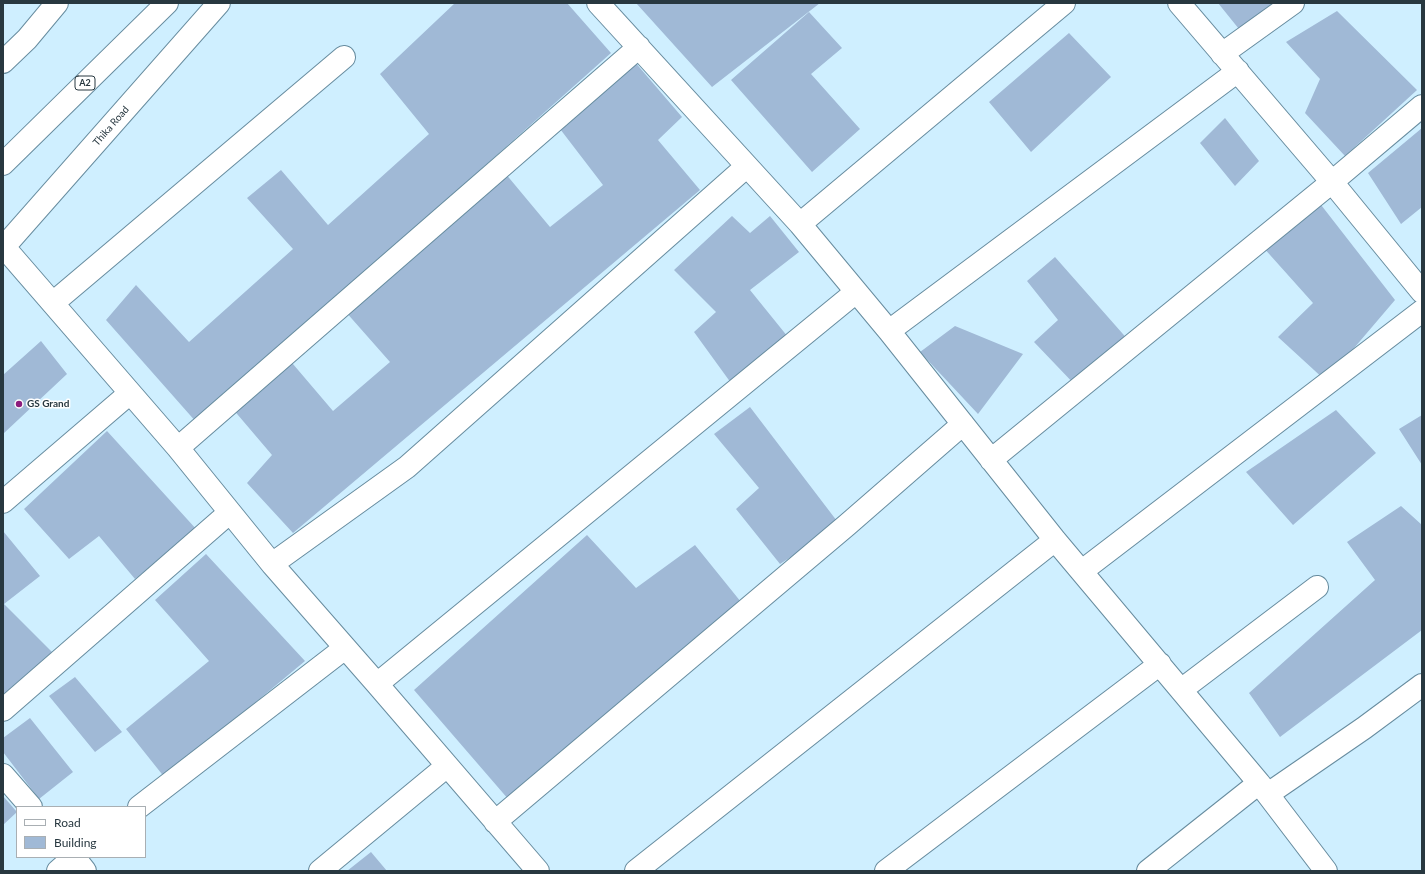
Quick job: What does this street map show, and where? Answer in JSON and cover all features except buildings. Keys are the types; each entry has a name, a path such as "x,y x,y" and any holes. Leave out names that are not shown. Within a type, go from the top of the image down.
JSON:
{"main road":[{"path":"3,62 27,39 57,3"},
{"name":"A2","path":"3,164 167,3"},
{"name":"Thika Road","path":"4,247 218,3"},
{"path":"598,3 800,224 889,331 1056,540 1264,789 1326,871"},
{"path":"800,224 1064,3"},
{"path":"1179,3 1332,182 1422,292"},
{"path":"1222,54 1293,3"},
{"path":"178,448 639,47"},
{"path":"53,303 344,57"},
{"path":"889,331 1238,72"},
{"path":"991,460 1332,182 1422,106"},
{"path":"272,564 407,467 747,166"},
{"path":"4,247 178,448 229,513 272,564 538,871"},
{"path":"377,684 856,292"},
{"path":"1082,571 1422,311"},
{"path":"3,502 130,393"},
{"path":"495,822 841,530 963,424"},
{"path":"3,710 229,513"},
{"path":"636,871 1056,540"},
{"path":"1182,690 1317,586"},
{"path":"140,806 345,648"},
{"path":"886,871 1160,664"},
{"path":"1148,871 1264,789 1364,728 1422,685"},
{"path":"320,871 447,766"},
{"path":"3,776 30,806"},
{"path":"58,871 73,858"},
{"path":"75,858 85,871"}],"place":[{"name":"GS Grand","path":"19,404"}]}
